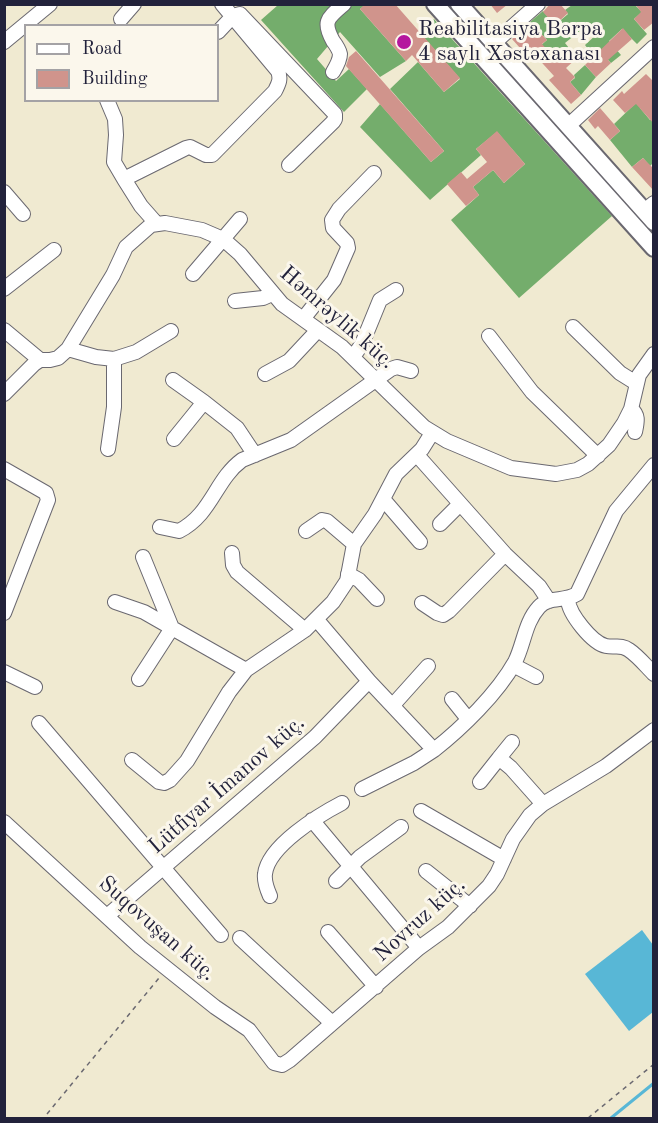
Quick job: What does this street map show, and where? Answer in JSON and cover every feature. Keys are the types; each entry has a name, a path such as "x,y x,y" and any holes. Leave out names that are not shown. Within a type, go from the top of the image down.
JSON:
{"main road":[{"path":"435,4 654,248"},
{"path":"459,4 568,126 650,212"}],"street":[{"path":"24,24 50,4"},
{"path":"121,19 134,4"},
{"path":"124,179 186,148 190,147 206,155 212,155 275,91 281,78 278,71 222,4"},
{"path":"333,72 340,56 326,24 344,4"},
{"path":"494,43 537,4"},
{"path":"219,31 233,16 240,14 335,114 333,122 289,165"},
{"path":"5,39 24,24"},
{"path":"568,126 654,47"},
{"path":"4,330 40,360 58,358 68,349 113,275 126,247 156,223 141,206 114,162 115,119 108,102"},
{"path":"303,320 334,280 348,248 347,243 333,228 332,220 339,209 374,173"},
{"path":"4,192 23,214"},
{"path":"193,274 240,219"},
{"name":"Həmrəylik küç.","path":"156,223 202,230 223,239 240,254 272,294 353,357 414,419 432,433 502,465 537,473 556,474 577,470 597,456 615,436 631,409 639,375 654,354"},
{"path":"4,289 54,250"},
{"path":"353,357 362,344 380,300 396,290"},
{"path":"236,301 263,298 272,294"},
{"path":"573,327 620,373 636,383"},
{"path":"266,374 289,361 318,330"},
{"path":"68,349 96,357 114,359 136,352 171,331"},
{"path":"489,336 532,392 597,456"},
{"path":"108,449 114,406 114,359"},
{"path":"4,394 40,360"},
{"path":"160,527 179,531 187,527 208,506 236,465 291,440 391,369 397,367 411,371"},
{"path":"173,380 237,428 255,455"},
{"path":"174,439 204,402"},
{"path":"631,409 636,412 635,432"},
{"path":"132,760 159,782 164,783 170,780 187,761 229,692 246,670 305,630 342,590 354,544 396,474 406,462 417,455 432,433"},
{"path":"417,455 505,554 539,586 549,601"},
{"path":"362,789 414,763 434,750 468,719 504,678 513,664 533,616 540,606 549,601 568,600 577,594 616,511 653,467"},
{"path":"4,469 46,493 48,500 4,613"},
{"path":"383,499 420,542"},
{"path":"440,524 460,504"},
{"path":"306,531 322,520 327,521 354,544"},
{"path":"232,553 233,565 237,572 305,630"},
{"path":"422,603 443,615 505,554"},
{"path":"143,557 172,628"},
{"path":"348,574 359,580 377,599"},
{"path":"568,600 572,615 597,641 606,646 621,646 630,650 654,674"},
{"path":"115,602 144,612 246,670"},
{"path":"316,620 434,750"},
{"path":"139,679 172,628"},
{"path":"513,664 536,677"},
{"path":"393,705 428,666"},
{"path":"4,672 35,687"},
{"name":"Lütfiyar İmanov küç.","path":"107,916 315,737 369,681"},
{"path":"452,699 468,719"},
{"path":"39,723 221,935"},
{"name":"Novruz küç.","path":"282,1065 419,948 448,927 470,906 489,886 521,826 543,804 606,766 654,730"},
{"path":"480,782 512,742"},
{"path":"499,758 543,804"},
{"path":"270,896 265,874 271,855 312,820 342,803"},
{"path":"421,811 504,859"},
{"path":"312,820 419,948"},
{"name":"Suqovuşan küç.","path":"4,822 140,947 215,1007 249,1030 274,1063 282,1065"},
{"path":"336,881 351,866 401,827"},
{"path":"426,871 470,906"},
{"path":"328,932 376,987"},
{"path":"240,938 332,1023"}],"path":[{"path":"46,1114 168,968"},
{"path":"588,1119 654,1064"}],"green space":[{"path":"278,5 365,5 360,9 406,61 380,77 340,32 317,59 336,81 349,69 367,89 344,112 261,20"},
{"path":"442,5 449,5 653,232 653,239"},
{"path":"572,5 635,5 642,12 634,19 647,34 637,44 622,29 609,41 621,55 611,63 600,52 594,57 585,45 598,33 590,23 565,43 569,48 556,59 549,52 540,61 532,53 547,40 530,22 543,11 555,25 568,14 565,10"},
{"path":"434,19 612,216 519,298 451,220 479,195 473,187 493,170 504,183 525,164 497,132 476,149 481,155 430,200 360,127 380,104 431,162 444,151 390,89 418,62 444,92 460,79 420,33"},
{"path":"585,65 596,77 581,95 570,82"},
{"path":"653,96 640,108 650,120 653,118 653,163 650,166 643,158 632,167 610,140 620,131 614,124 641,98"}],"water":[{"path":"642,930 653,945 653,1012 629,1031 585,974"}],"building":[{"path":"365,4 395,4 460,78 444,92 412,55 406,61 360,9"},
{"path":"490,4 508,4 497,13"},
{"path":"550,4 560,4 568,13 555,25 543,12"},
{"path":"635,4 654,4 654,22 644,30 634,19 641,12"},
{"path":"531,23 547,40 542,44 556,60 569,48 578,57 566,68 575,77 570,82 581,95 571,104 549,80 554,76 533,53 528,57 512,39"},
{"path":"623,28 632,39 608,60 611,63 596,77 585,65"},
{"path":"356,51 444,151 431,162 346,66 349,57"},
{"path":"646,74 654,82 654,124 636,104 625,113 613,100 622,91 624,94"},
{"path":"600,108 620,131 610,140 598,126 595,129 588,120"},
{"path":"497,131 525,164 504,183 493,170 473,187 479,195 466,206 447,184 461,172 467,179 487,162 476,149"},
{"path":"643,158 654,169 654,191 632,167"}],"waterway":[{"path":"611,1118 654,1083"}],"place":[{"name":"Reabilitasiya Bәrpa 4 saylı Xəstəxanası","path":"404,42"}]}
